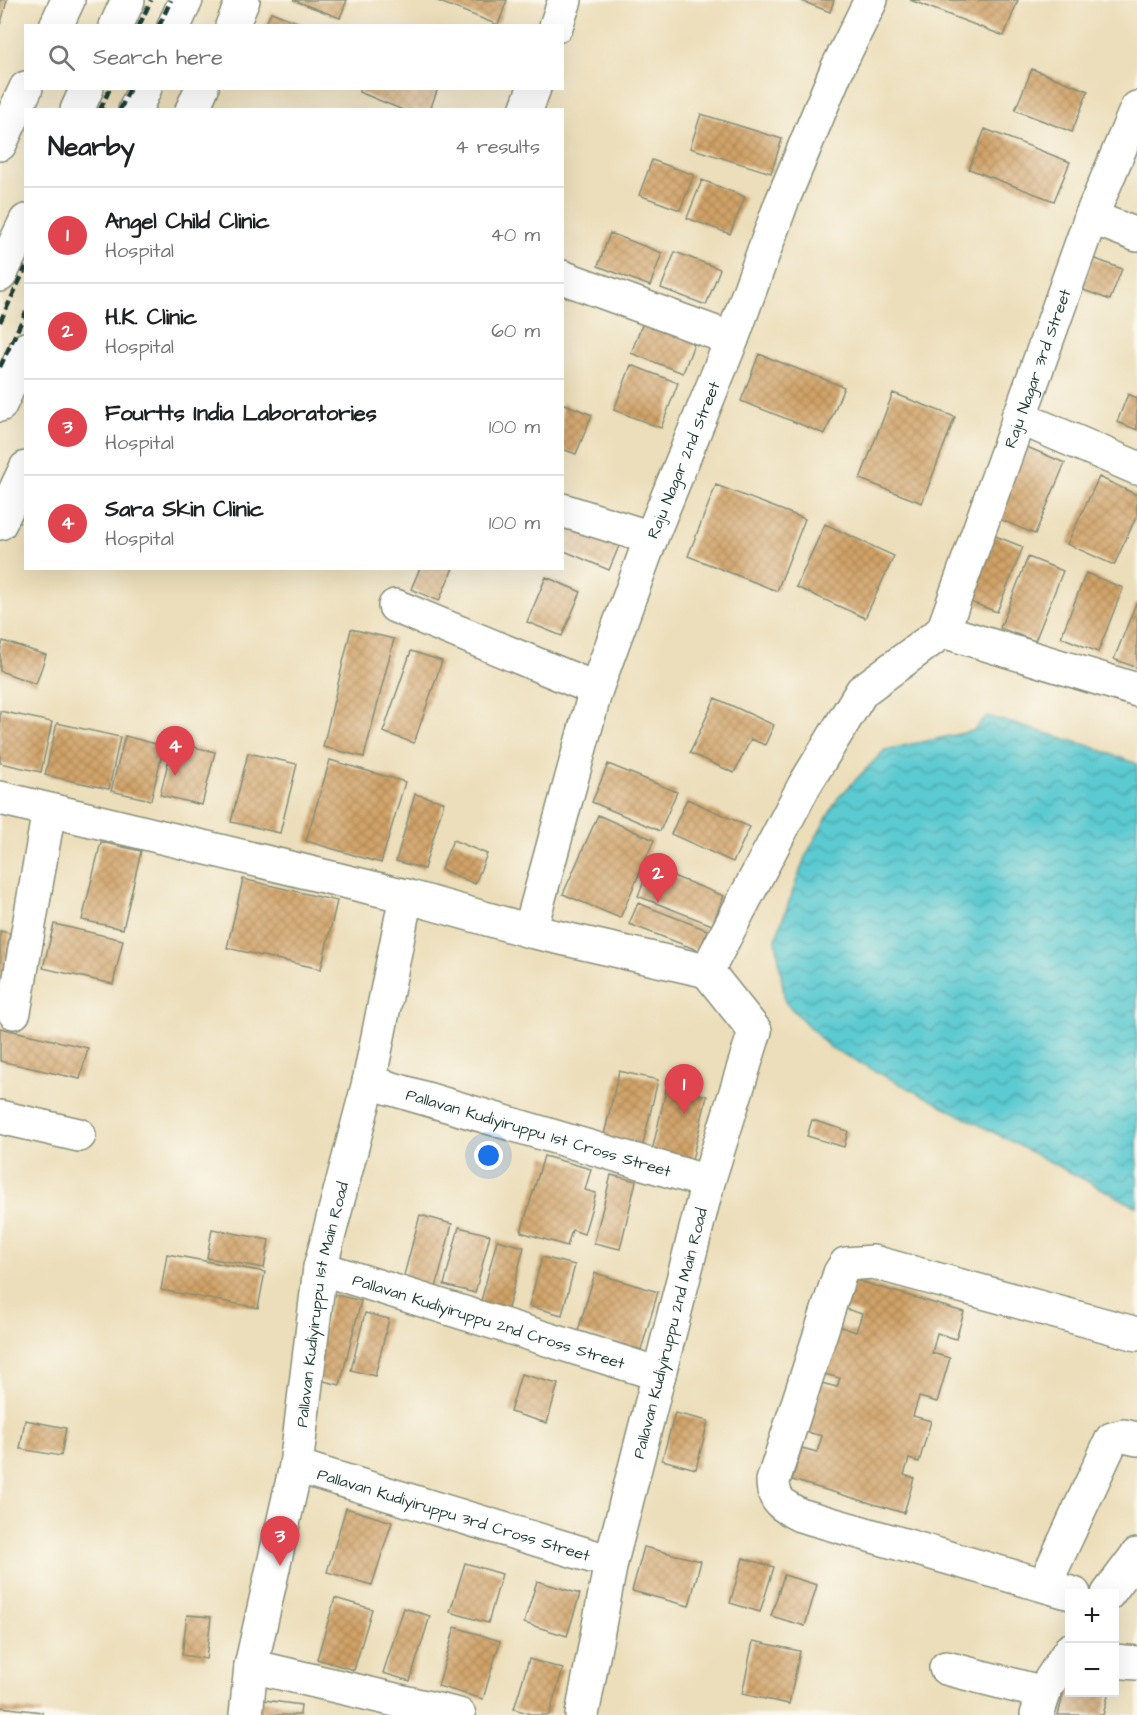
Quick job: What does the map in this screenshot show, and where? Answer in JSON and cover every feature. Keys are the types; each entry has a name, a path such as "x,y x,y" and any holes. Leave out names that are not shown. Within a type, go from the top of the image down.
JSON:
{"street":[{"path":"57,24 68,0"},
{"path":"117,24 128,0"},
{"path":"175,24 186,0"},
{"path":"233,24 243,0"},
{"path":"557,24 565,0"},
{"name":"Raju Nagar 2nd Street","path":"530,931 596,689 651,538 732,339 781,204 837,69 871,0"},
{"path":"0,144 25,90"},
{"path":"78,108 86,90"},
{"path":"136,108 144,90"},
{"path":"193,108 201,90"},
{"path":"527,108 533,90"},
{"name":"Raju Nagar 3rd Street","path":"943,631 1091,217 1137,108"},
{"path":"1091,217 1137,235"},
{"path":"0,275 24,225"},
{"path":"564,278 732,339"},
{"path":"0,405 24,353"},
{"path":"1018,417 1137,468"},
{"path":"0,523 24,472"},
{"path":"564,511 651,538"},
{"path":"395,606 596,689"},
{"path":"0,798 406,896 530,931 707,970 804,786 862,691 943,631 1137,690"},
{"path":"14,1012 49,810"},
{"name":"Pallavan Kudiyiruppu 1st Main Road","path":"246,1715 251,1666 296,1466 320,1268 369,1083 406,896"},
{"name":"Pallavan Kudiyiruppu 2nd Main Road","path":"582,1715 611,1562 708,1182 755,1030 707,970"},
{"name":"Pallavan Kudiyiruppu 1st Cross Street","path":"369,1083 708,1182"},
{"path":"0,1117 79,1135"},
{"path":"1137,1334 873,1262 846,1264 840,1274 773,1481 773,1492 779,1503 800,1515 1059,1589 1112,1440 1124,1436 1137,1439"},
{"name":"Pallavan Kudiyiruppu 2nd Cross Street","path":"320,1268 659,1374"},
{"name":"Pallavan Kudiyiruppu 3rd Cross Street","path":"296,1466 611,1562"},
{"path":"1111,1589 1137,1555"},
{"path":"946,1668 1040,1704 1065,1659"},
{"path":"1119,1661 1137,1663"},
{"path":"251,1666 459,1715"}],"water":[{"path":"987,716 1090,746 1137,764 1137,1207 829,1047 785,1002 776,938 805,857 838,798 885,750 973,731"}],"building":[{"path":"0,0 7,0 1,23 0,23"},
{"path":"293,0 347,0 340,18"},
{"path":"435,0 507,0 498,24"},
{"path":"799,0 834,0 830,12"},
{"path":"910,0 1018,0 1004,36"},
{"path":"271,12 302,24 266,24"},
{"path":"1032,69 1088,91 1072,132 1015,110"},
{"path":"360,90 437,90 431,108 398,108 359,92"},
{"path":"701,114 782,139 771,173 690,148"},
{"path":"985,129 1070,162 1054,201 969,169"},
{"path":"652,160 694,175 680,210 639,195"},
{"path":"702,180 745,197 730,234 687,218"},
{"path":"610,233 662,253 650,286 598,266"},
{"path":"675,252 720,269 706,305 661,288"},
{"path":"1093,258 1122,269 1110,300 1081,289"},
{"path":"645,317 697,336 683,373 631,353"},
{"path":"759,354 844,387 825,434 741,401"},
{"path":"631,365 678,383 661,428 614,410"},
{"path":"893,393 955,417 922,503 860,479"},
{"path":"1128,394 1137,398 1137,430 1117,422"},
{"path":"564,404 592,415 576,454 564,450"},
{"path":"1015,442 1065,463 1035,534 985,513"},
{"path":"1099,477 1137,495 1137,515 1114,565 1067,544"},
{"path":"716,485 805,519 777,591 688,556"},
{"path":"564,523 619,546 609,570 564,551"},
{"path":"825,524 894,556 865,618 796,587"},
{"path":"983,531 1023,547 997,612 957,597"},
{"path":"1028,557 1063,571 1035,641 1000,628"},
{"path":"419,570 452,570 439,601 411,589"},
{"path":"1086,573 1123,588 1098,652 1061,637"},
{"path":"546,577 581,592 562,636 527,622"},
{"path":"1137,601 1137,668 1114,659"},
{"path":"351,629 394,639 364,757 323,747"},
{"path":"3,641 46,655 36,684 0,671 0,651"},
{"path":"411,651 442,661 414,743 383,732"},
{"path":"715,698 774,725 765,745 751,739 734,773 690,753"},
{"path":"0,711 52,722 41,772 0,763"},
{"path":"57,723 120,737 109,789 45,775"},
{"path":"125,736 164,746 151,800 111,791"},
{"path":"173,742 215,752 202,805 160,795"},
{"path":"248,753 297,764 280,833 231,822"},
{"path":"330,760 405,782 381,863 306,841"},
{"path":"608,764 677,792 660,831 592,802"},
{"path":"415,794 444,802 424,869 396,861"},
{"path":"687,799 750,827 733,862 671,834"},
{"path":"598,815 654,840 620,918 563,894"},
{"path":"453,840 487,854 475,884 441,869"},
{"path":"101,842 141,851 123,929 82,920"},
{"path":"650,867 724,896 712,925 638,896"},
{"path":"243,879 337,901 321,969 227,948"},
{"path":"638,903 707,930 700,951 629,924"},
{"path":"54,924 123,940 113,984 43,968"},
{"path":"0,931 10,933 3,976 0,975"},
{"path":"0,1028 88,1048 80,1079 0,1061"},
{"path":"619,1071 658,1080 642,1148 603,1139"},
{"path":"667,1086 707,1096 692,1160 652,1151"},
{"path":"812,1120 848,1131 844,1147 807,1136"},
{"path":"544,1156 591,1169 585,1190 596,1193 584,1234 572,1230 567,1246 521,1232"},
{"path":"611,1175 636,1181 620,1249 594,1243"},
{"path":"420,1215 452,1224 436,1288 403,1279"},
{"path":"459,1227 490,1235 475,1293 444,1285"},
{"path":"212,1229 269,1240 264,1268 207,1258"},
{"path":"497,1240 524,1247 507,1312 480,1305"},
{"path":"167,1254 265,1272 258,1308 161,1290"},
{"path":"542,1257 575,1265 562,1315 529,1306"},
{"path":"595,1273 658,1292 641,1350 578,1331"},
{"path":"852,1279 964,1312 956,1339 937,1333 932,1353 950,1358 937,1402 919,1397 913,1416 931,1421 919,1462 909,1459 904,1475 914,1478 904,1513 792,1480 802,1448 817,1452 822,1436 807,1432 821,1383 837,1387 840,1378 824,1374 838,1326 856,1332 862,1314 843,1308"},
{"path":"333,1294 361,1301 340,1385 312,1378"},
{"path":"365,1313 389,1319 375,1376 351,1370"},
{"path":"521,1374 558,1384 547,1423 510,1412"},
{"path":"675,1413 708,1421 696,1469 662,1460"},
{"path":"25,1420 66,1428 61,1456 20,1449"},
{"path":"346,1508 392,1522 372,1585 327,1572"},
{"path":"644,1547 701,1561 689,1606 632,1591"},
{"path":"743,1558 774,1567 760,1612 730,1603"},
{"path":"465,1563 502,1574 488,1623 450,1612"},
{"path":"784,1575 817,1585 805,1626 771,1616"},
{"path":"537,1581 580,1594 567,1636 524,1623"},
{"path":"335,1598 372,1609 354,1670 317,1659"},
{"path":"404,1608 430,1616 410,1681 383,1673"},
{"path":"187,1615 211,1617 206,1659 182,1655"},
{"path":"455,1627 500,1641 483,1699 438,1686"},
{"path":"753,1641 800,1651 789,1704 742,1694"},
{"path":"529,1659 563,1669 549,1715 534,1715 514,1709"},
{"path":"1065,1688 1065,1697 1108,1697 1103,1715 1058,1715"},
{"path":"249,1698 301,1705 300,1715 247,1715"},
{"path":"0,1707 42,1712 42,1715 0,1715"}],"railway":[{"path":"140,24 151,0"},
{"path":"160,24 171,0"},
{"path":"101,108 109,90"},
{"path":"121,108 129,90"},
{"path":"0,322 24,271"},
{"path":"0,367 24,316"}],"place":[{"name":"Sara Skin Clinic","path":"175,776"},
{"name":"H.K. Clinic","path":"658,903"},
{"name":"Angel Child Clinic","path":"684,1114"},
{"name":"Fourtts India Laboratories","path":"280,1566"}]}
